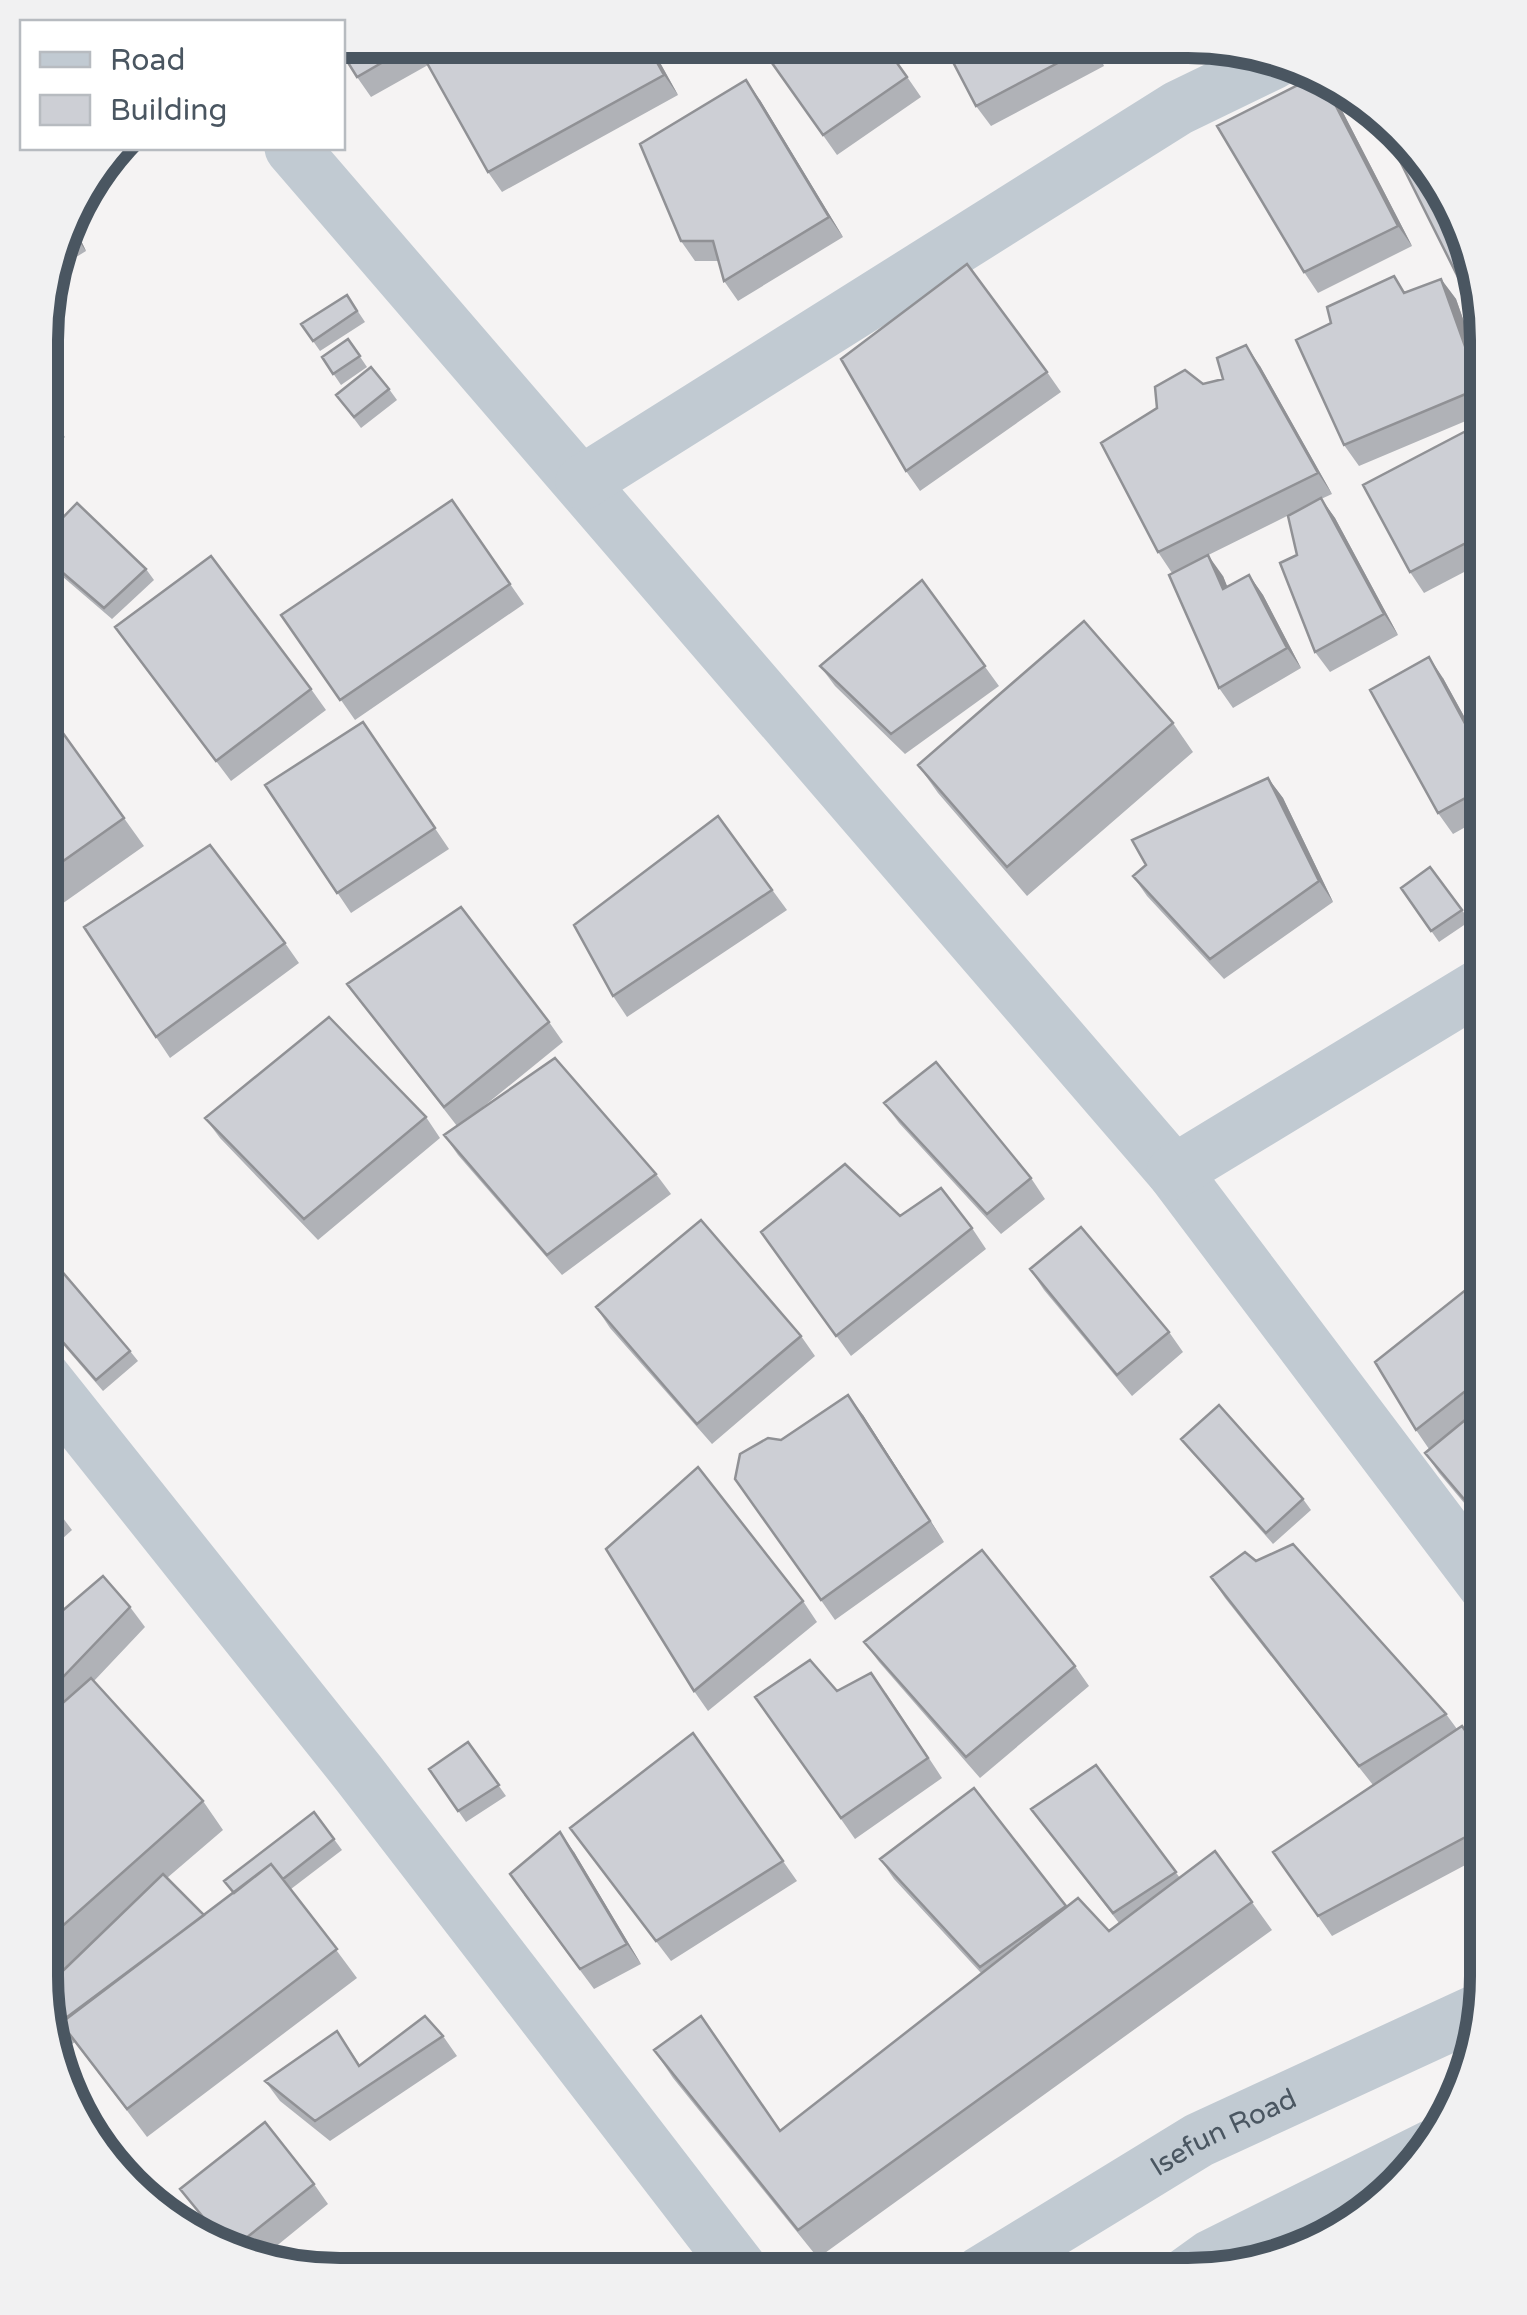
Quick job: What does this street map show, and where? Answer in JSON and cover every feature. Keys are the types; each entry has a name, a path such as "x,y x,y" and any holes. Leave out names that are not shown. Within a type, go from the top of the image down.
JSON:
{"street":[{"path":"583,482 1178,108 1262,68"},
{"path":"294,150 1174,1172 1469,1564"},
{"path":"1174,1172 1470,993"},
{"path":"57,1395 358,1774 732,2258"},
{"name":"Isefun Road","path":"1006,2258 1199,2140 1466,2017"},
{"path":"1231,2254 1391,2169"}],"building":[{"path":"780,57 893,57 907,77 823,135 772,63"},
{"path":"962,57 1069,57 976,106 953,62"},
{"path":"345,58 390,58 357,77"},
{"path":"436,58 654,58 664,75 488,172 427,63"},
{"path":"746,80 829,217 724,281 713,241 681,241 640,144"},
{"path":"1303,83 1328,95 1398,226 1304,272 1217,126"},
{"path":"1393,147 1432,199 1455,249 1462,275 1458,277"},
{"path":"967,264 1047,372 906,471 841,359"},
{"path":"1394,276 1404,293 1441,279 1470,360 1470,392 1344,445 1296,340 1331,323 1327,307"},
{"path":"347,295 357,311 313,341 301,324"},
{"path":"348,339 360,356 333,374 322,357"},
{"path":"1246,345 1318,473 1158,552 1101,443 1157,408 1155,387 1185,370 1203,384 1223,379 1217,358"},
{"path":"371,367 389,389 354,417 336,395"},
{"path":"1470,429 1470,541 1410,572 1363,485"},
{"path":"1321,498 1384,614 1315,652 1280,563 1297,555 1288,516"},
{"path":"452,500 510,584 340,700 281,615"},
{"path":"77,503 146,569 104,608 57,568 57,524"},
{"path":"1208,555 1223,589 1249,575 1287,648 1219,688 1169,575"},
{"path":"211,556 311,689 216,761 115,627"},
{"path":"922,580 985,666 891,734 820,666"},
{"path":"1084,621 1173,723 1007,867 918,765"},
{"path":"1429,657 1470,732 1470,796 1438,813 1370,690"},
{"path":"363,722 435,828 337,893 265,785"},
{"path":"57,725 124,818 57,865"},
{"path":"1268,778 1319,881 1210,959 1133,876 1146,865 1132,840"},
{"path":"718,816 772,890 613,996 574,925"},
{"path":"210,845 285,943 156,1037 84,927"},
{"path":"1430,867 1462,910 1431,931 1401,888"},
{"path":"461,907 549,1022 444,1107 347,984"},
{"path":"329,1017 426,1117 304,1219 205,1118"},
{"path":"555,1058 656,1174 547,1255 444,1135"},
{"path":"936,1062 1031,1178 987,1214 884,1103"},
{"path":"845,1164 900,1216 941,1188 972,1228 836,1336 761,1232"},
{"path":"701,1220 801,1336 697,1424 596,1307"},
{"path":"1081,1227 1169,1332 1117,1375 1030,1269"},
{"path":"57,1266 130,1351 96,1380 57,1335"},
{"path":"1469,1287 1469,1388 1416,1430 1375,1362"},
{"path":"848,1395 930,1521 821,1600 735,1479 740,1454 768,1438 781,1440"},
{"path":"1219,1405 1303,1499 1266,1533 1181,1439"},
{"path":"1469,1417 1469,1505 1425,1453"},
{"path":"698,1467 803,1601 694,1691 606,1549"},
{"path":"1293,1544 1446,1714 1359,1766 1211,1577 1245,1552 1256,1561"},
{"path":"982,1550 1075,1666 966,1757 864,1642"},
{"path":"103,1576 130,1607 57,1683 57,1615"},
{"path":"810,1660 837,1691 871,1673 928,1758 841,1818 755,1697"},
{"path":"91,1678 203,1801 57,1931 57,1708"},
{"path":"1462,1726 1469,1736 1469,1835 1318,1916 1273,1852"},
{"path":"693,1733 783,1861 656,1941 570,1828"},
{"path":"468,1742 499,1785 458,1811 429,1769"},
{"path":"1096,1765 1176,1872 1113,1913 1031,1809"},
{"path":"974,1788 1066,1906 980,1967 880,1859"},
{"path":"314,1812 334,1839 283,1879 271,1864 234,1893 224,1881"},
{"path":"560,1832 627,1944 580,1969 510,1874"},
{"path":"1215,1851 1252,1902 798,2230 654,2050 701,2016 780,2131 1078,1898 1109,1931"},
{"path":"271,1864 337,1949 127,2109 62,2022"},
{"path":"163,1874 204,1915 62,2021 57,1976"},
{"path":"425,2016 443,2036 315,2121 265,2081 337,2031 359,2066"},
{"path":"265,2122 314,2184 244,2240 210,2225 180,2189"}]}
